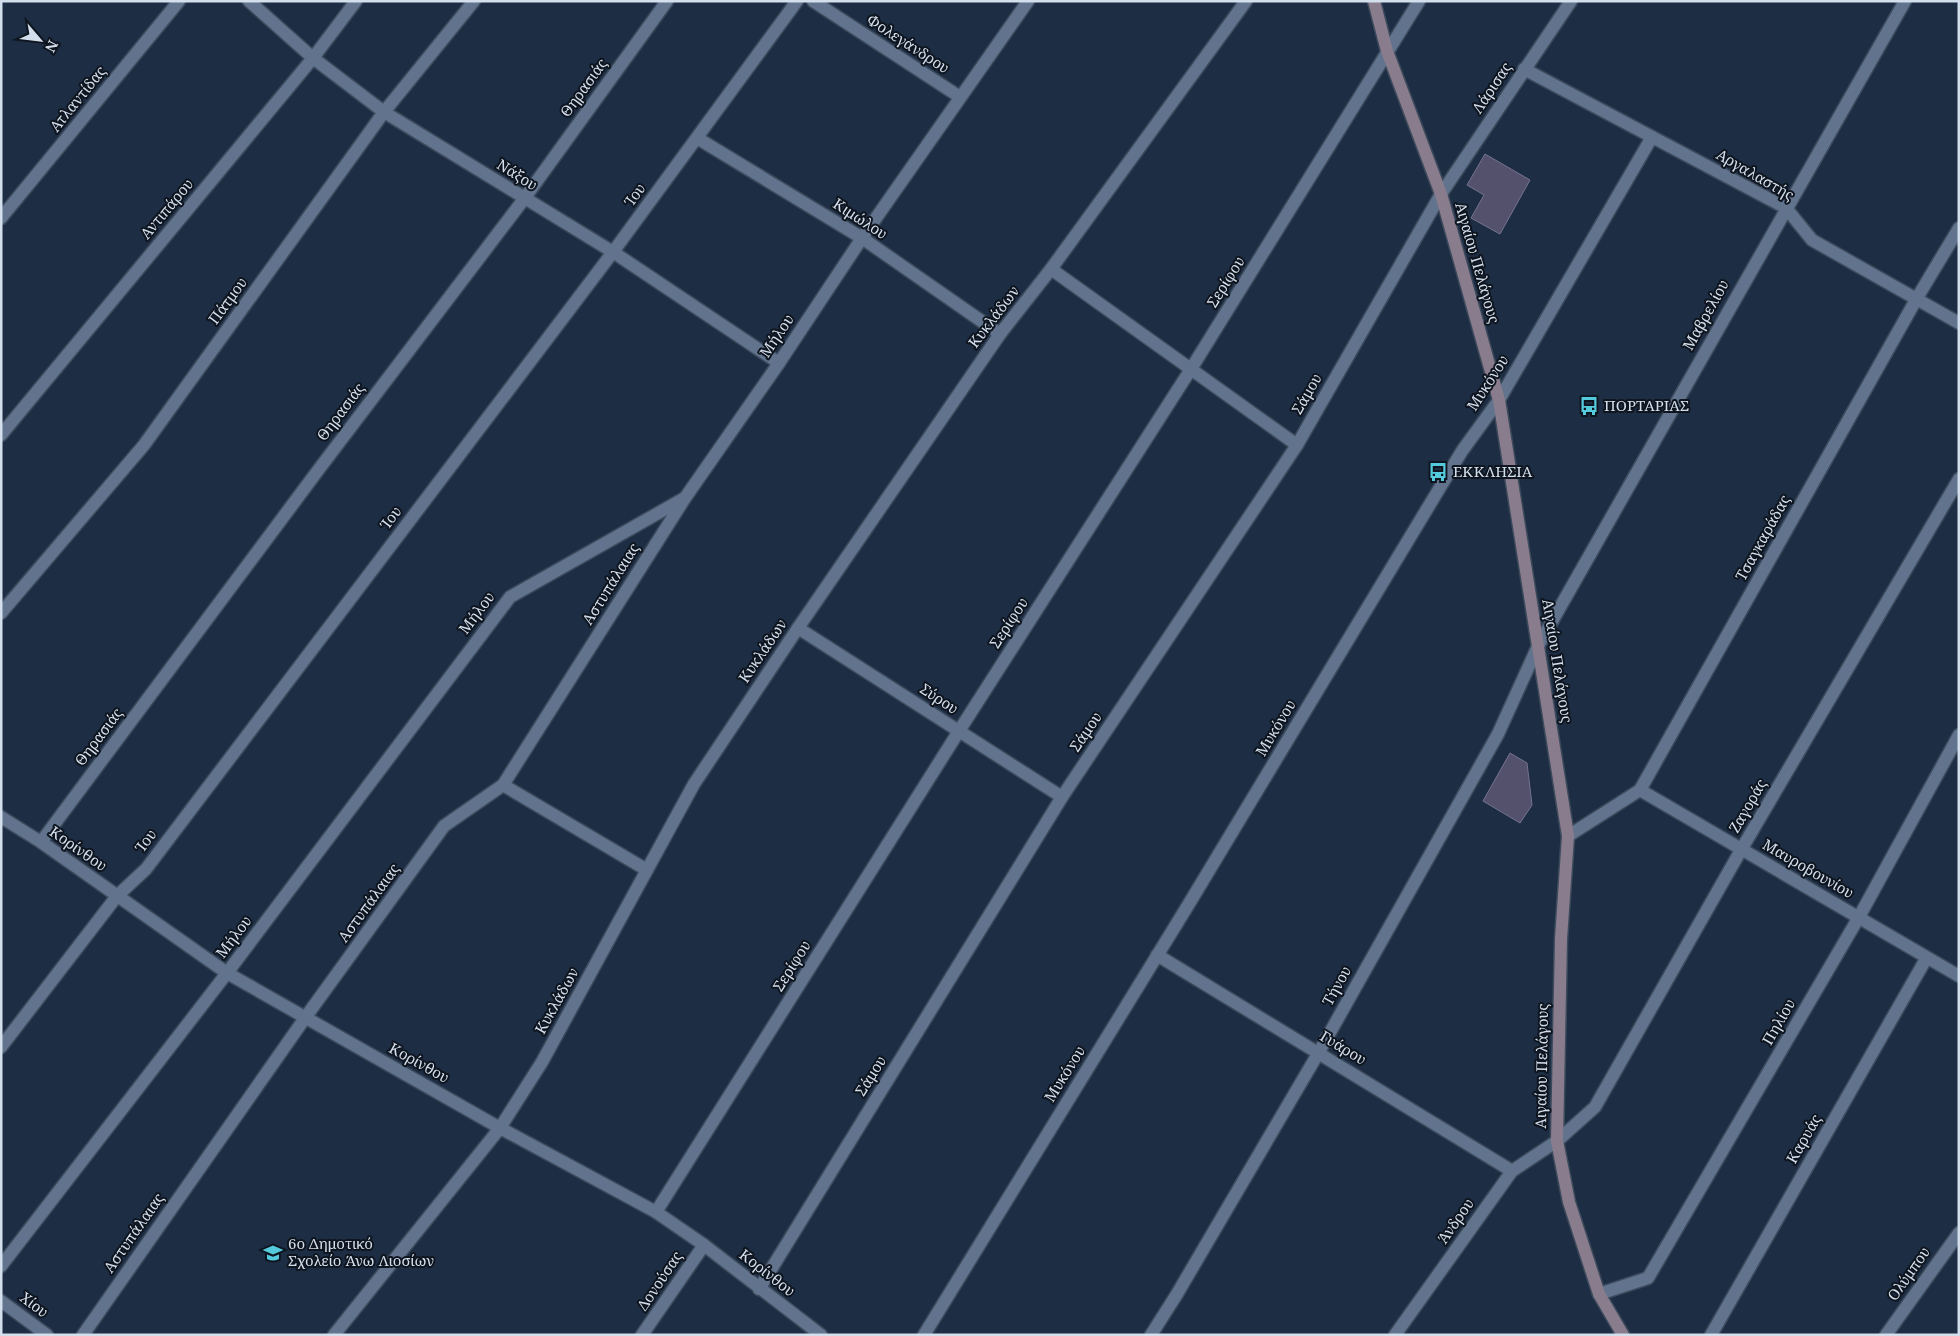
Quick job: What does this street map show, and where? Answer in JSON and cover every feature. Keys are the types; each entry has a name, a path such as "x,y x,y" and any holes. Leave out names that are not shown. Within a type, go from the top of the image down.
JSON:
{"main road":[{"name":"Αιγαίου Πελάγους","path":"1374,1 1387,51 1441,194 1499,400 1568,836 1561,939 1557,1141 1569,1202 1600,1294 1624,1335"}],"street":[{"name":"Ατλαντίδας","path":"1,218 179,1"},
{"name":"Νάξου","path":"250,1 313,58 384,112 613,252 779,363"},
{"name":"Αντιπάρου","path":"1,435 313,58 356,1"},
{"name":"Πάτμου","path":"1,613 144,445 384,112 474,1"},
{"name":"Θηρασιάς","path":"40,842 524,199 667,1"},
{"name":"Ίου","path":"1,1047 117,896 146,869 613,252 797,1"},
{"name":"Φολεγάνδρου","path":"813,1 960,97"},
{"name":"Μήλου","path":"1,1266 227,973 510,597 685,498 779,363 862,238 1028,1"},
{"name":"Κυκλάδων","path":"334,1335 500,1128 542,1062 694,784 798,628 1000,334 1051,269 1246,1"},
{"name":"Σερίφου","path":"656,1212 958,731 1191,370 1419,1"},
{"name":"Λάρισας","path":"1441,194 1570,1"},
{"name":"Μαβρελίου","path":"1538,646 1905,1"},
{"name":"Αργαλαστής","path":"1524,69 1786,208 1812,240 1959,323"},
{"name":"Μυκόνου","path":"924,1335 1462,451 1499,400 1652,137"},
{"name":"Κιμώλου","path":"697,138 862,238 1000,334"},
{"name":"Σάμου","path":"759,1289 1062,797 1297,445 1441,194"},
{"name":"Τσαγκαράδας","path":"1568,836 1640,790 1917,298 1959,228"},
{"path":"1051,269 1297,445"},
{"name":"Ζαγοράς","path":"1557,1141 1596,1107 1741,850 1959,480"},
{"name":"Αστυπάλαιας","path":"83,1335 305,1018 444,826 503,785 685,498"},
{"name":"Σύρου","path":"798,628 1062,797"},
{"name":"Τήνου","path":"1150,1335 1177,1294 1319,1052 1498,734 1538,646"},
{"name":"Πηλίου","path":"1600,1294 1648,1278 1859,917 1959,735"},
{"path":"503,785 647,870"},
{"name":"Μαυροβουνίου","path":"1640,790 1859,917 1926,959 1959,976"},
{"name":"Κορίνθου","path":"1,817 40,842 227,973 500,1128 656,1212 704,1245 821,1335"},
{"name":"Γυάρου","path":"1157,955 1512,1170"},
{"name":"Καρυάς","path":"1711,1335 1926,959"},
{"name":"Άνδρου","path":"1395,1335 1512,1170 1557,1141"},
{"name":"Ολύμπου","path":"1886,1335 1959,1233"},
{"name":"Δονούσας","path":"642,1335 704,1245"},
{"name":"Χίου","path":"1,1301 47,1335"}],"building":[{"path":"1485,154 1530,180 1500,234 1471,218 1484,195 1467,185"},
{"path":"1510,753 1527,763 1532,805 1520,823 1483,801"}],"place":[{"name":"ΠΟΡΤΑΡΙΑΣ","path":"1589,406"},
{"name":"ΕΚΚΛΗΣΙΑ","path":"1438,472"},
{"name":"6ο Δημοτικό Σχολείο Άνω Λιοσίων","path":"273,1253"}]}
